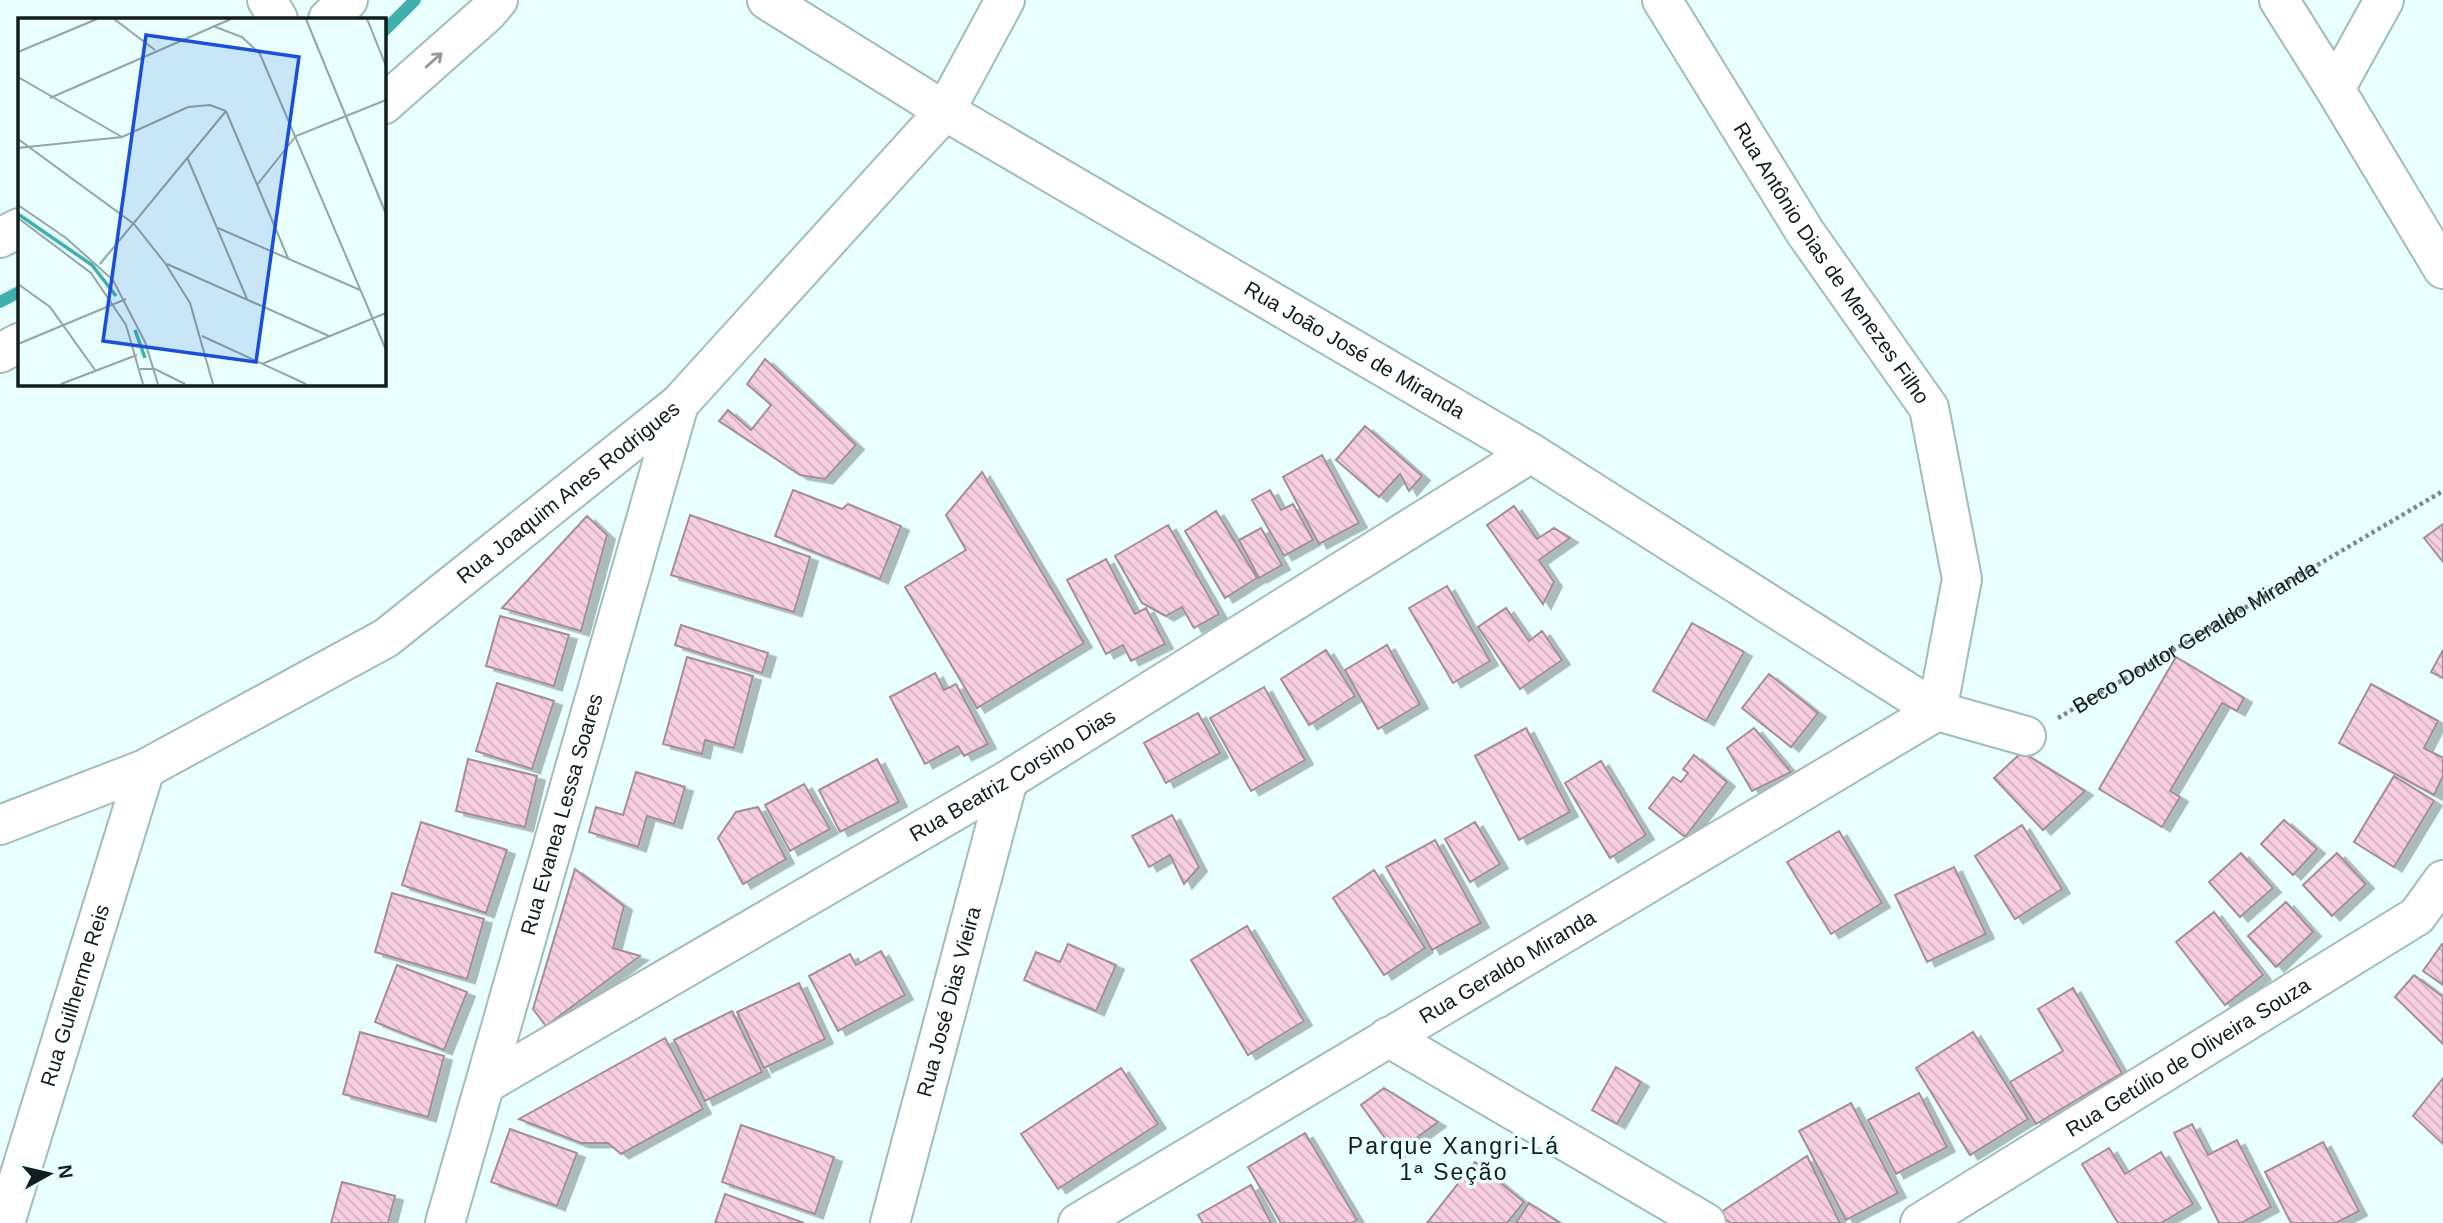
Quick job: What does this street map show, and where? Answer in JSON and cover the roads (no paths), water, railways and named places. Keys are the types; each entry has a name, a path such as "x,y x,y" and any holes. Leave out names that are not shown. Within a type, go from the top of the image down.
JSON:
{"street":[{"path":"267,0 277,18"},
{"path":"329,18 348,0"},
{"path":"385,103 487,13 498,0"},
{"name":"Rua João José de Miranda","path":"767,0 945,111 1531,453 1937,711"},
{"name":"Rua Joaquim Anes Rodrigues","path":"0,825 145,769 386,638 679,404 945,111 1005,0"},
{"name":"Rua Antônio Dias de Menezes Filho","path":"1662,0 1805,232 1928,408 1962,579 1937,711"},
{"path":"2278,0 2443,269"},
{"path":"2335,89 2384,0"},
{"path":"0,238 18,229"},
{"path":"0,353 18,344"},
{"name":"Rua Evanea Lessa Soares","path":"445,1223 679,404"},
{"name":"Rua Beatriz Corsino Dias","path":"487,1083 1008,780 1531,453"},
{"path":"1937,711 2026,736"},
{"name":"Rua Geraldo Miranda","path":"1078,1223 1937,711"},
{"name":"Rua Guilherme Reis","path":"5,1223 145,769"},
{"name":"Rua José Dias Vieira","path":"890,1223 1008,780"},
{"name":"Rua Getúlio de Oliveira Souza","path":"1920,1223 2417,916 2443,880"},
{"path":"1388,1037 1706,1223"}],"waterway":[{"path":"385,30 415,0"},
{"path":"0,302 18,293"}],"district":[{"name":"Parque Xangri-Lá 1ª Seção","path":"1454,1159"}]}
